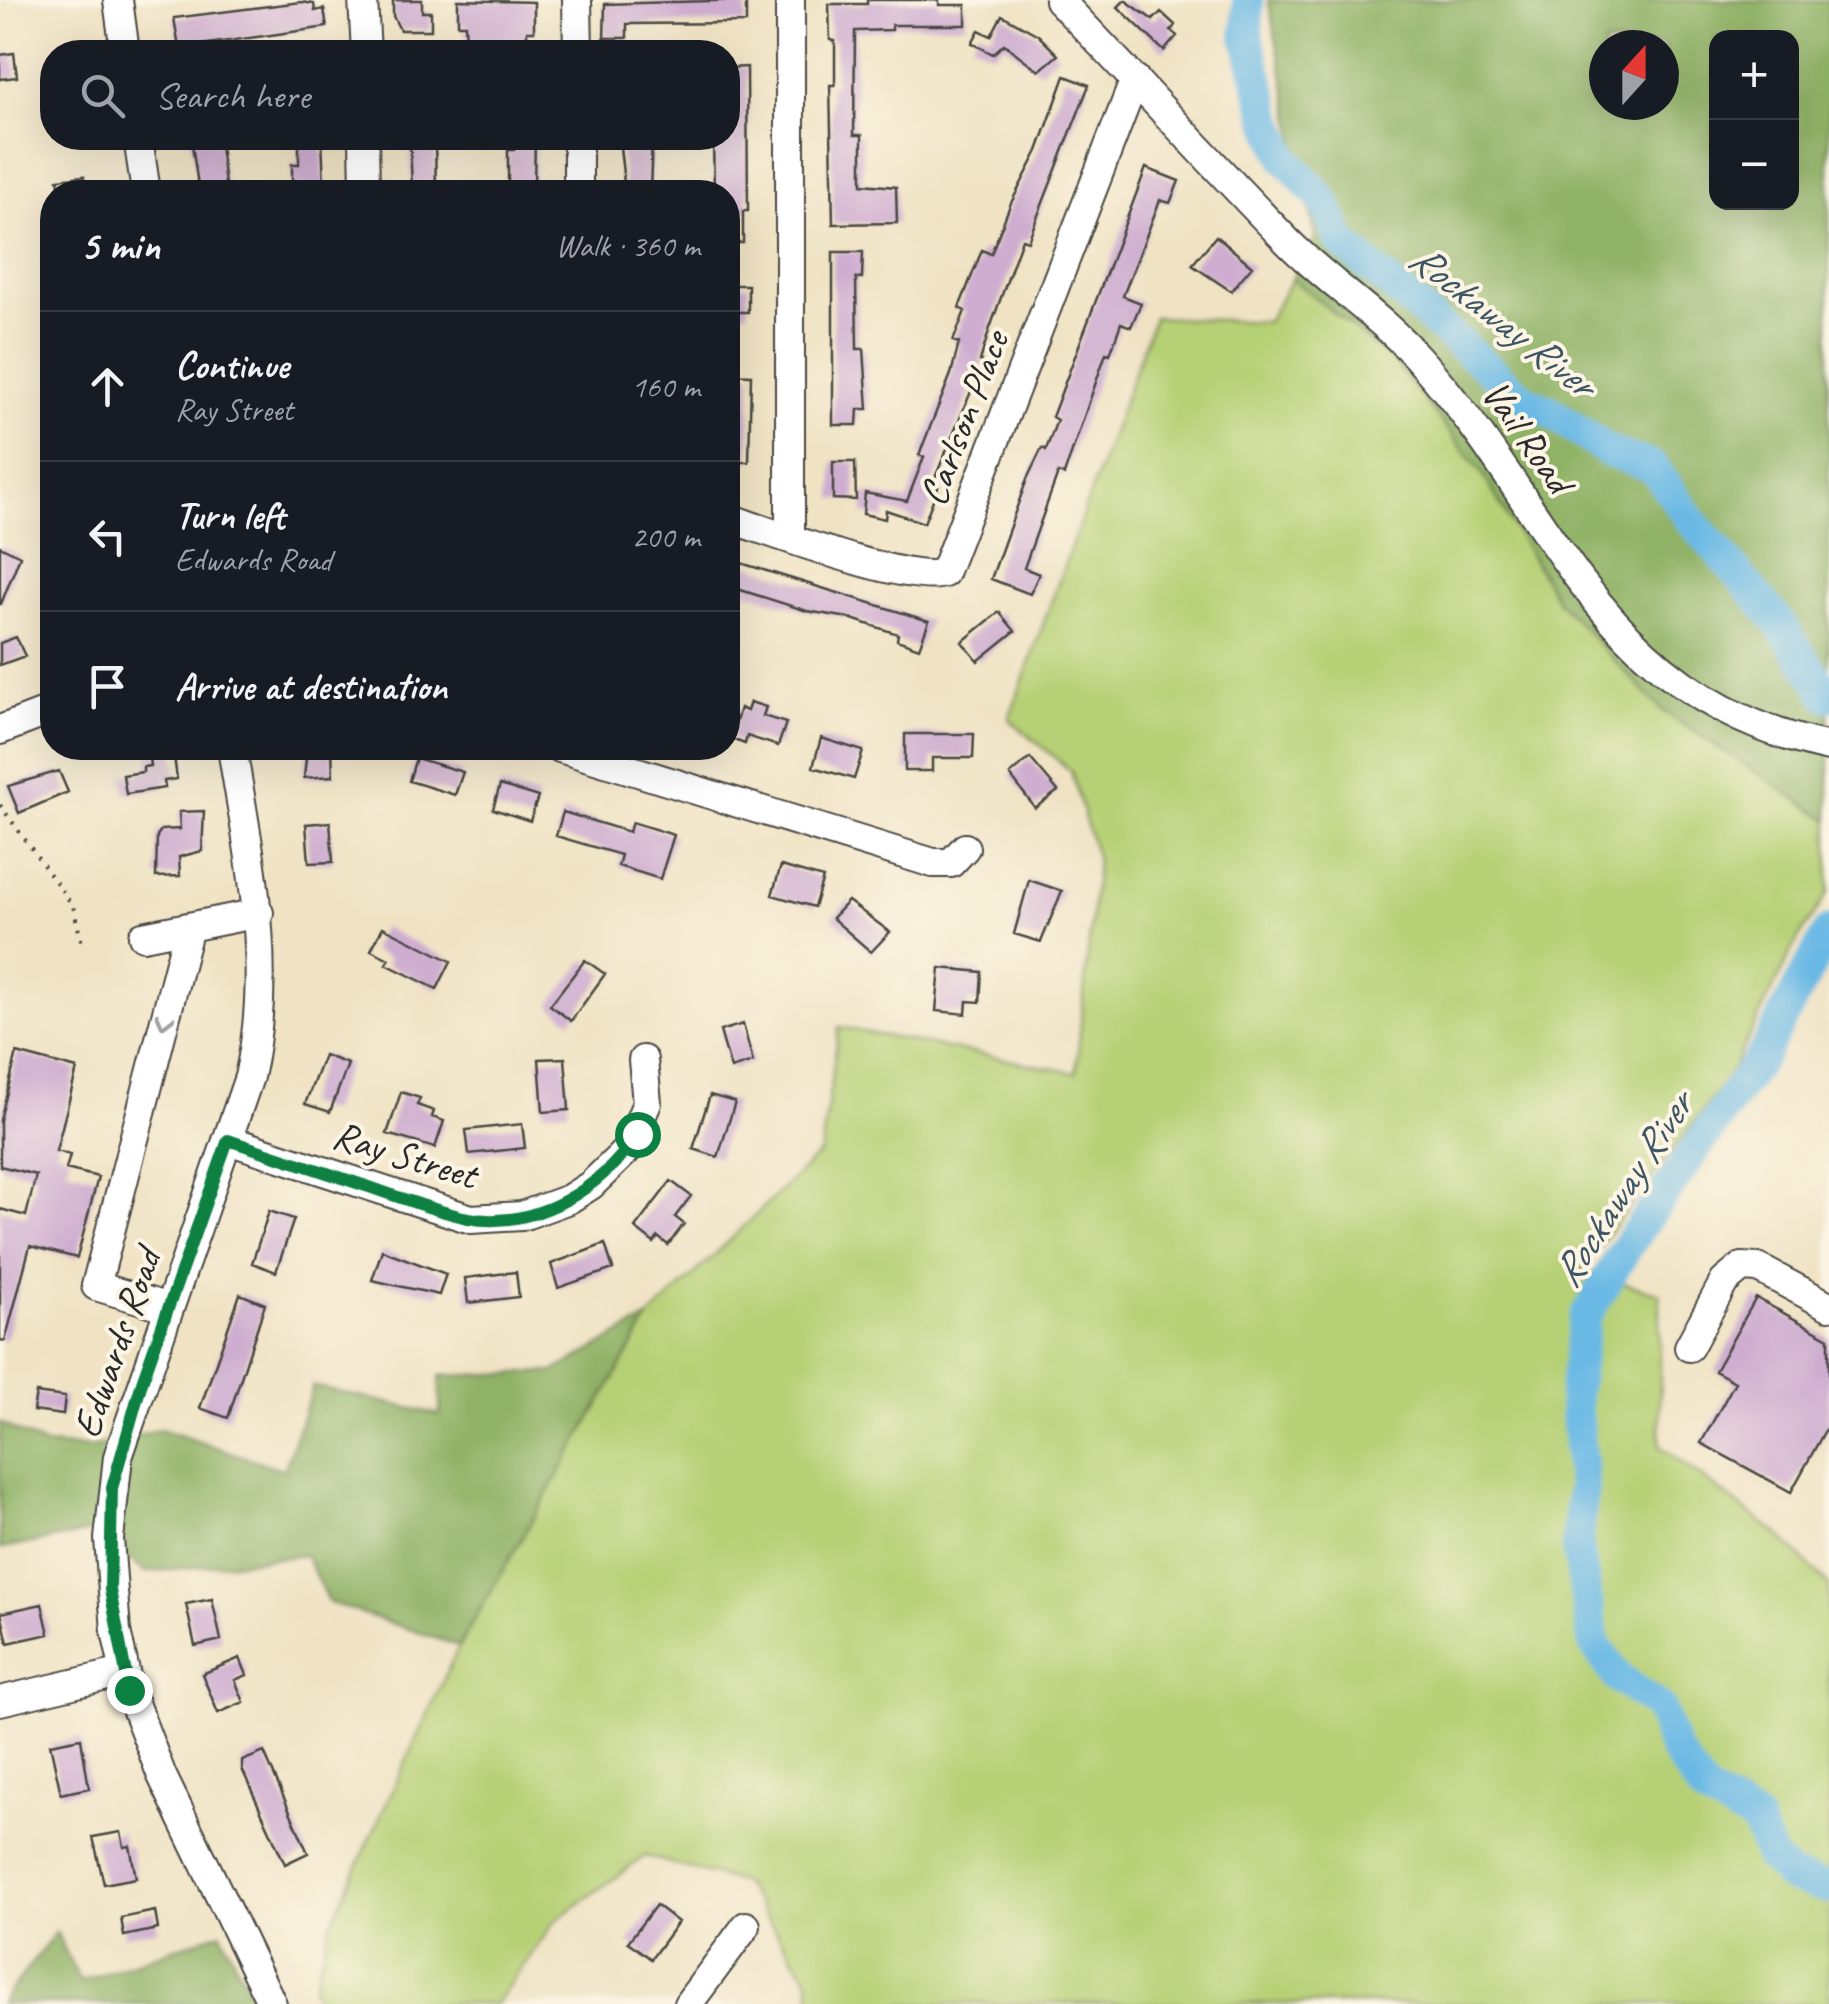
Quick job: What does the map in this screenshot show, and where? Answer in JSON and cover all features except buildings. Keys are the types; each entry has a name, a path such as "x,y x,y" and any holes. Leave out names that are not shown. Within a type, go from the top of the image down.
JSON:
{"street":[{"path":"118,0 123,40"},
{"path":"363,0 365,40"},
{"path":"577,0 578,40"},
{"path":"790,0 790,537"},
{"name":"Vail Road","path":"1059,0 1287,241 1387,328 1440,382 1471,420 1594,601 1644,655 1670,678 1727,712 1820,745"},
{"name":"Carlson Place","path":"740,522 894,568 932,577 944,573 1135,79"},
{"path":"140,150 144,180"},
{"path":"364,150 365,180"},
{"path":"578,150 578,180"},
{"path":"0,730 40,715"},
{"name":"Edwards Road","path":"234,760 259,913 262,994 257,1040 228,1140 118,1457 112,1488 110,1590 124,1672 162,1776 272,2004"},
{"path":"599,760 933,862 951,863 965,848"},
{"path":"143,936 259,913"},
{"path":"168,1308 96,1286 190,926"},
{"name":"Ray Street","path":"228,1140 471,1219 522,1216 569,1199 591,1185 628,1150 647,1103 642,1060"},
{"path":"1688,1347 1724,1282 1742,1267 1758,1268 1829,1306"},
{"path":"0,1701 124,1672"},
{"path":"688,2004 746,1926"}],"path":[{"path":"0,805 73,906 83,948"}],"green space":[{"path":"1268,0 1829,0 1829,820 1663,711 1557,600 1482,473 1394,361 1292,279 1316,238"},
{"path":"1292,279 1393,361 1482,473 1557,600 1663,711 1829,820 1829,892 1799,937 1729,1076 1581,1270 1660,1294 1660,1446 1780,1536 1829,1585 1829,2004 812,2004 809,1980 743,1883 645,1856 556,1920 496,2004 320,2004 313,1988 330,1926 459,1646 649,1318 821,1152 839,1027 1076,1073 1097,861 1071,771 1009,719 1154,317 1267,322"},
{"path":"649,1318 459,1646 328,1602 306,1555 145,1572 95,1531 0,1549 0,1423 44,1445 91,1448 161,1429 284,1470 313,1386 440,1415 440,1376 553,1372"},
{"path":"56,1932 80,1982 221,1932 255,2004 0,2004"}],"waterway":[{"name":"Rockaway River","path":"1248,0 1247,37 1269,119 1286,159 1324,201 1342,243 1526,401 1550,411 1609,452 1653,467 1691,520 1775,617 1829,696"},
{"name":"Rockaway River","path":"1829,931 1763,1054 1631,1240 1585,1317 1574,1394 1583,1485 1577,1544 1594,1643 1618,1678 1659,1707 1674,1750 1704,1792 1755,1820 1771,1858 1789,1877 1829,1888"}],"route":[{"path":"129,1690 110,1590 112,1488 142,1382 228,1140 420,1204 471,1219 496,1219 522,1216 569,1199 610,1169 637,1134"}]}
